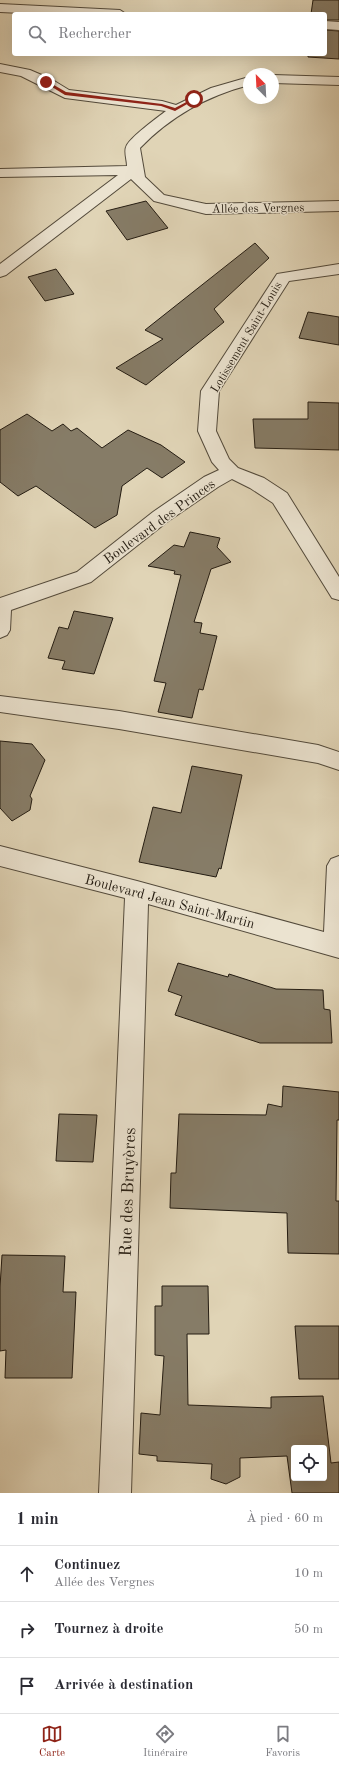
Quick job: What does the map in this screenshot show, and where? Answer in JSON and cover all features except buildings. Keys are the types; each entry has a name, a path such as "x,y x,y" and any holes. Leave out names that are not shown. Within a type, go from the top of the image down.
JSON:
{"street":[{"path":"0,8 80,12"},
{"path":"327,25 339,26"},
{"path":"0,68 25,73 46,82 65,94 162,105 175,109"},
{"path":"279,79 339,81"},
{"name":"Allée des Vergnes","path":"243,82 234,84 194,99 175,109 148,130 133,147 135,170 138,179 158,198 206,209 339,206"},
{"path":"0,173 135,170"},
{"path":"0,272 108,188 135,170"},
{"name":"Lotissement Saint-Louis","path":"231,472 221,462 207,431 210,391 283,277 339,269"},
{"name":"Boulevard des Princes","path":"1,606 84,577 160,517 211,482 231,472 257,483 280,498 339,593"},
{"path":"0,630 1,606"},
{"path":"0,704 119,720 318,754 339,761"},
{"name":"Boulevard Jean Saint-Martin","path":"0,856 137,891 338,947"},
{"path":"338,947 339,866"},
{"name":"Rue des Bruyères","path":"115,1493 137,891"}],"route":[{"path":"46,82 65,94 162,105 175,109 194,99"}]}
